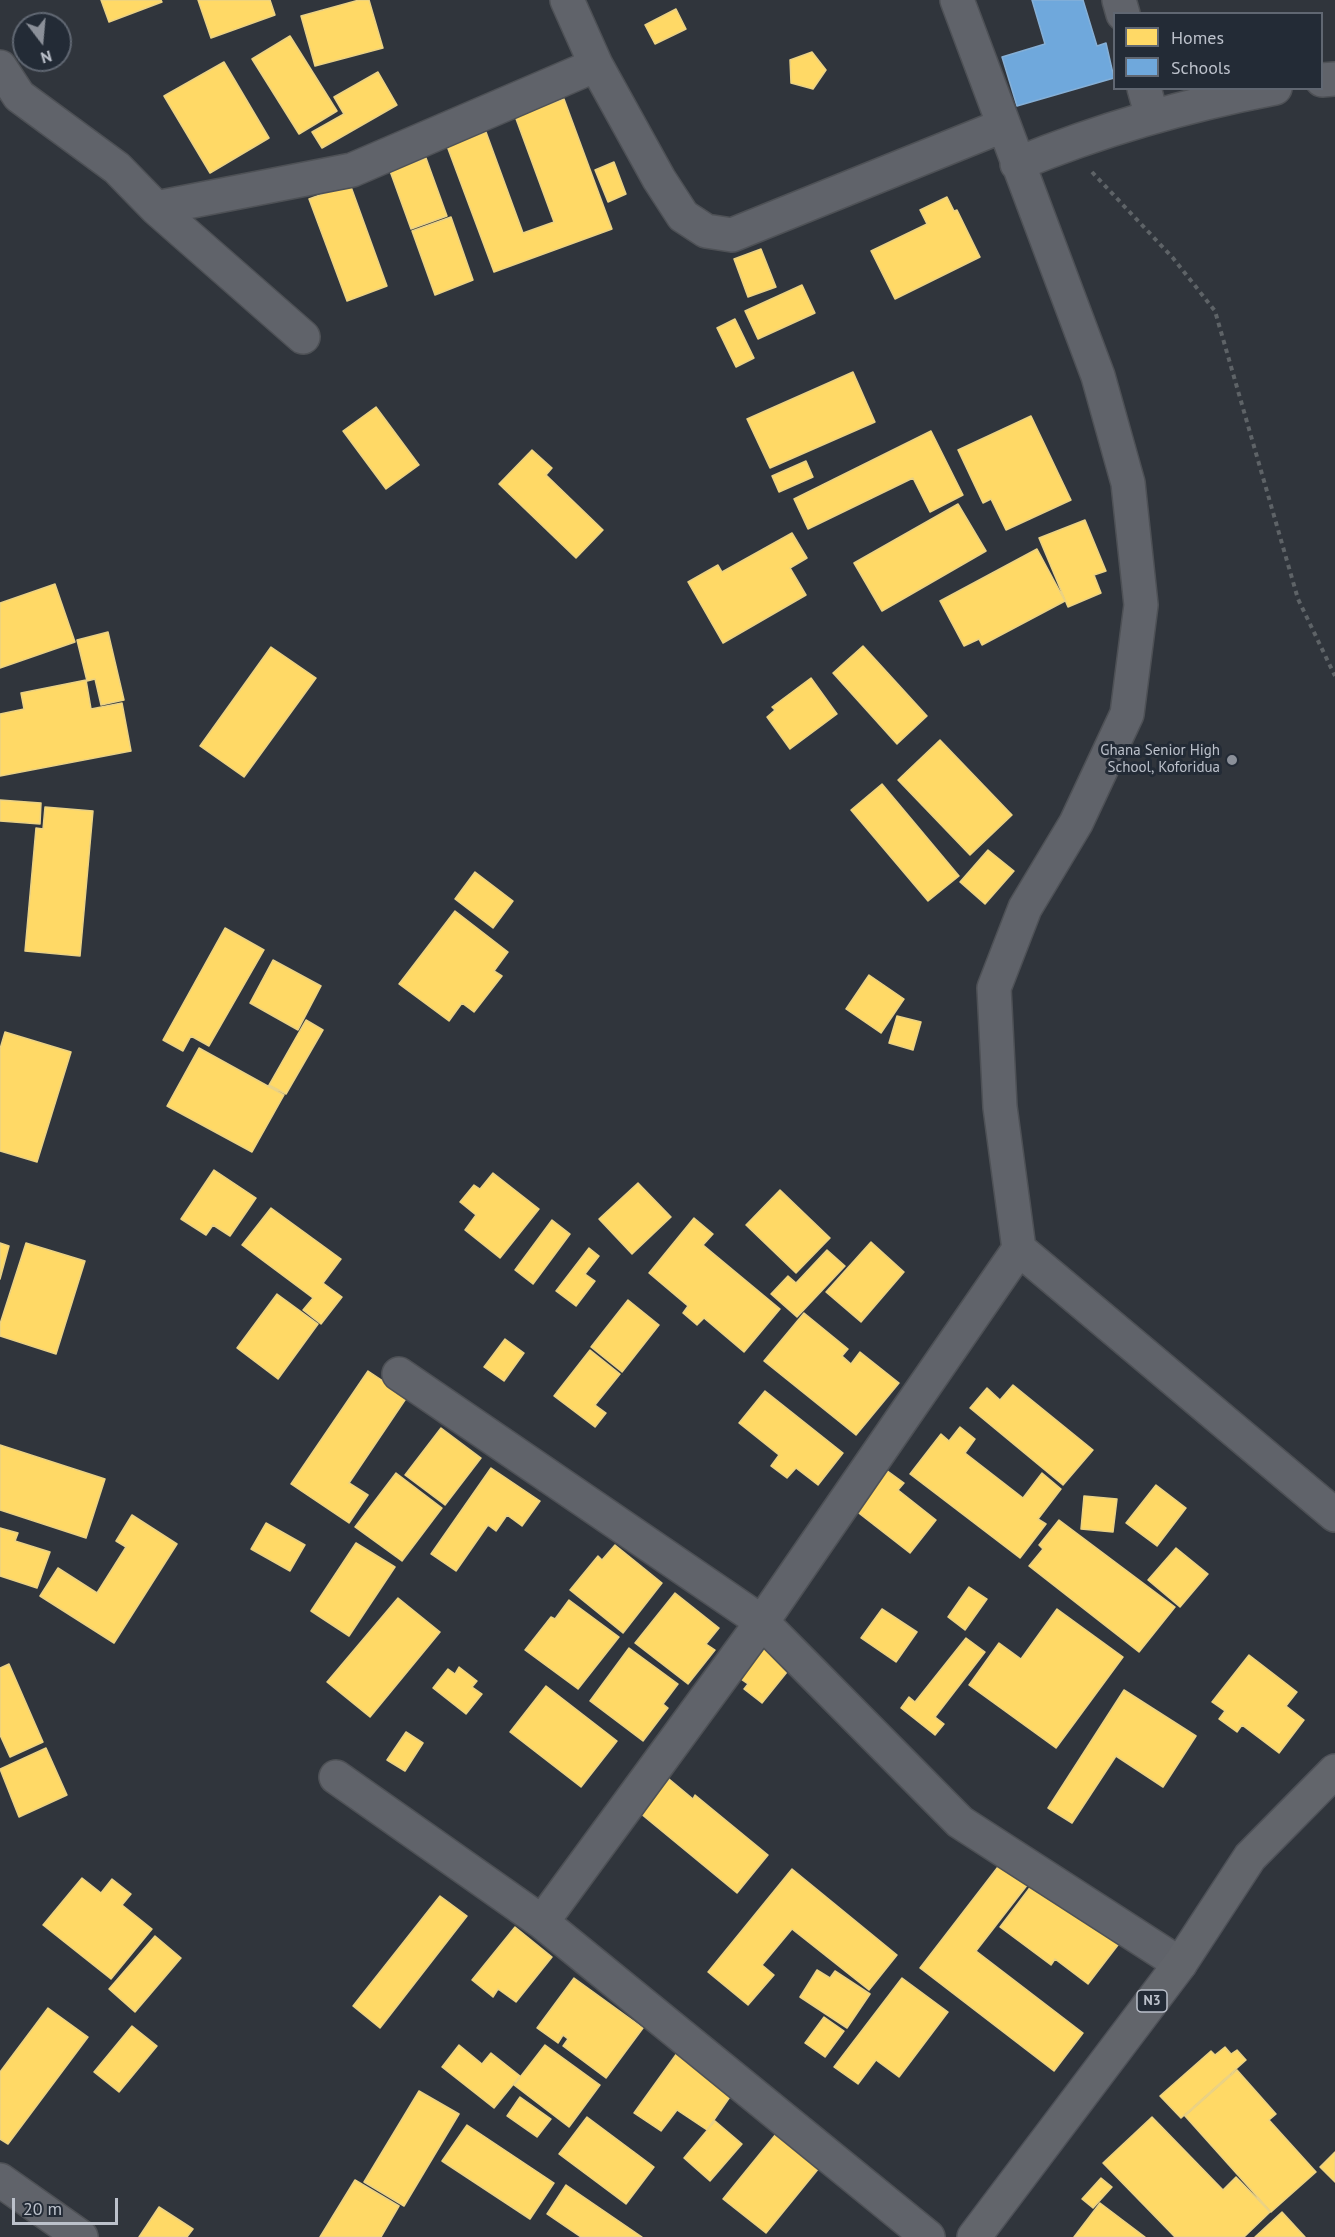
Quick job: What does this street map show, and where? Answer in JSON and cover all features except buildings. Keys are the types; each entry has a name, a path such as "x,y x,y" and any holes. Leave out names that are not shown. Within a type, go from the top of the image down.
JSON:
{"main road":[{"name":"N3","path":"974,2237 1180,1964 1250,1857 1335,1771"}],"street":[{"path":"567,0 596,65 659,179 683,216 706,231 732,235 1002,126"},
{"path":"542,1922 762,1622 1019,1249 1000,1107 994,988 1025,908 1076,823 1127,714 1141,605 1128,483 1098,376 1002,126 957,0"},
{"path":"156,208 352,170 596,65"},
{"path":"0,67 19,96 117,168 156,208 303,337"},
{"path":"1017,164 1074,141 1148,103 1258,90"},
{"path":"1019,1249 1335,1515"},
{"path":"399,1374 762,1622 960,1822 1180,1964"},
{"path":"336,1777 542,1922 928,2237"},
{"path":"0,2180 81,2237"}],"path":[{"path":"1086,165 1173,258 1215,311 1298,599 1335,676"}],"place":[{"name":"Ghana Senior High School, Koforidua","path":"1232,760"}]}
